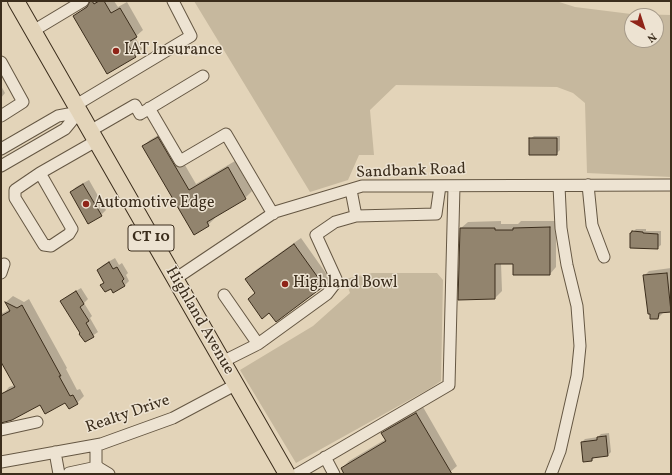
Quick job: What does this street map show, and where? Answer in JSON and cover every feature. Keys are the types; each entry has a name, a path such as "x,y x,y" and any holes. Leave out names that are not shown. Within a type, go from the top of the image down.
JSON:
{"highway":[{"name":"Highland Avenue","path":"16,1 287,474"}],"street":[{"path":"33,31 83,1"},
{"path":"1,149 58,116 77,109 191,36 173,1"},
{"path":"1,62 23,102 1,116"},
{"path":"40,173 72,229 69,234 51,246 44,245 15,198 15,190 135,105 140,114 203,76"},
{"path":"149,108 180,161 226,134 272,214"},
{"path":"1,166 65,129 77,109"},
{"path":"588,185 592,225 604,257"},
{"name":"Sandbank Road","path":"174,279 272,214 362,186 671,185"},
{"path":"222,362 258,344 327,294 337,281 316,235 335,222 356,216 436,214 440,186"},
{"path":"297,474 450,384 454,186"},
{"path":"551,474 560,451 577,376 580,346 577,306 566,265 561,228 559,186"},
{"path":"350,190 356,216"},
{"path":"224,295 258,344"},
{"name":"Realty Drive","path":"1,462 96,445 173,418 235,385"},
{"path":"1,430 37,422"},
{"path":"96,445 97,467"},
{"path":"55,452 64,474 97,467 109,474"},
{"path":"325,457 334,474"}],"shaded area":[{"path":"194,1 556,1 575,7 624,13 624,48 664,48 664,15 671,15 671,177 587,173 585,103 573,93 557,87 396,85 370,110 374,155 359,155 348,180 310,192"},
{"path":"372,273 437,273 443,280 441,381 296,463 240,370 313,326 350,293 345,279"}],"building":[{"path":"90,1 94,4 99,1 104,1 111,13 120,8 137,37 127,43 136,57 107,74 73,16 87,7"},
{"path":"158,137 189,190 228,167 246,199 207,222 209,226 194,235 142,146"},
{"path":"529,138 557,138 557,155 529,155"},
{"name":"Automotive Edge","path":"83,184 102,216 88,224 70,192"},
{"path":"550,227 550,275 513,275 513,264 495,264 495,299 458,300 460,228 495,228 495,230 513,230 513,228"},
{"path":"632,231 658,234 658,249 630,248 630,233"},
{"name":"Highland Bowl","path":"294,244 324,286 276,322 269,313 262,319 248,299 255,293 245,279"},
{"path":"109,262 113,269 117,267 124,279 122,281 125,286 113,293 111,289 105,292 100,285 104,283 97,270"},
{"path":"667,273 671,312 659,313 658,319 650,319 643,275"},
{"path":"76,291 84,304 80,307 89,321 86,323 94,337 85,342 60,301"},
{"path":"5,302 17,308 22,305 61,376 59,376 70,396 73,395 78,404 69,409 65,403 45,414 40,405 12,420 1,423 1,394 15,387 1,362 1,316 10,311"},
{"path":"416,413 452,474 344,474 341,468 386,441 381,433"},
{"path":"606,436 608,456 592,458 592,461 583,462 581,442 597,440 597,437"}],"place":[{"name":"IAT Insurance","path":"116,51"},
{"name":"Automotive Edge","path":"86,204"},
{"name":"Highland Bowl","path":"285,284"}]}
